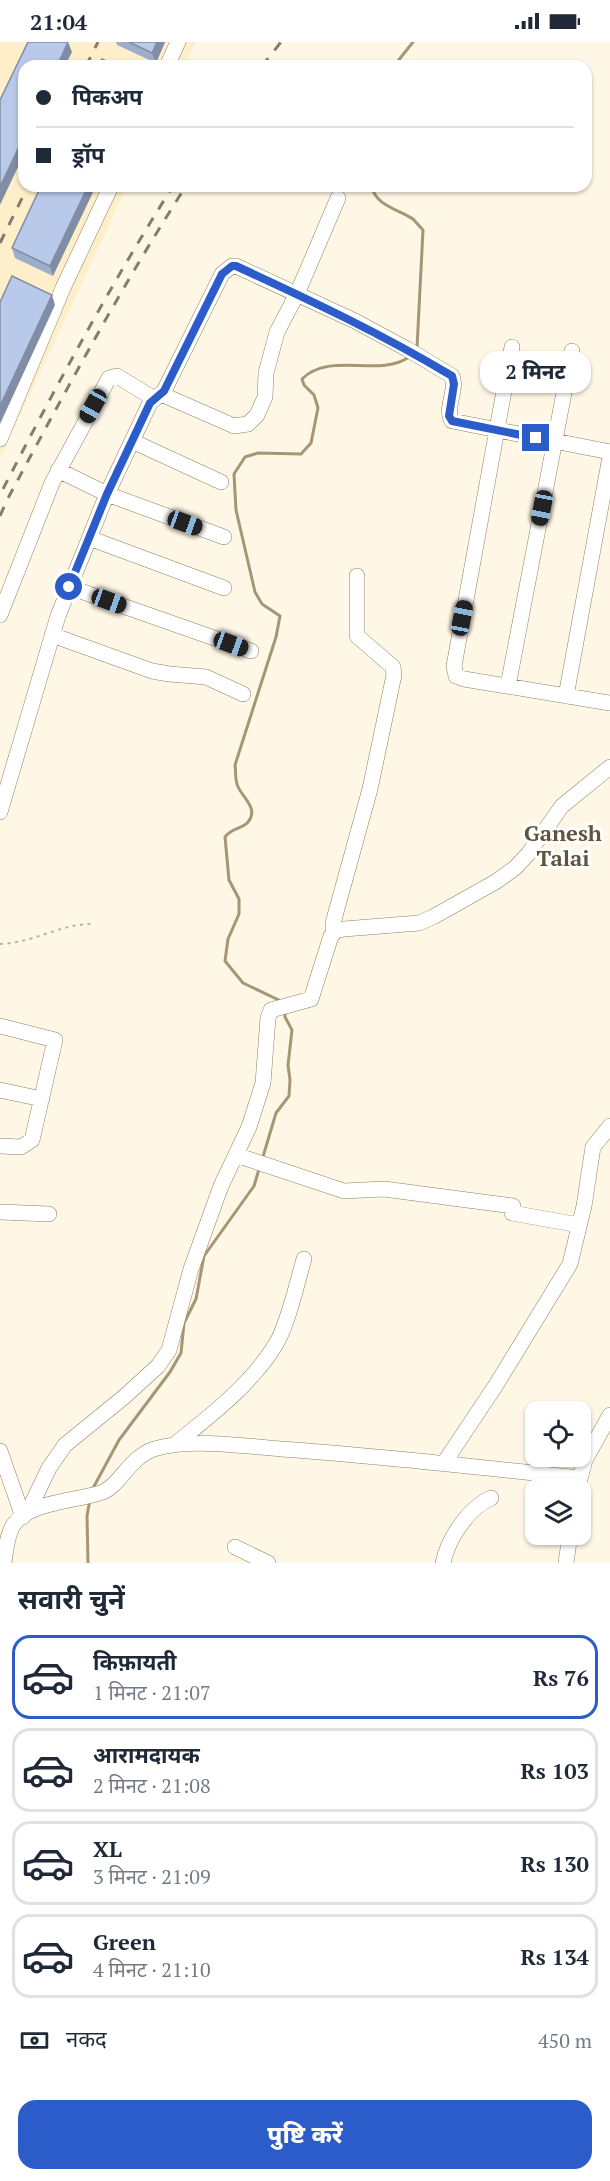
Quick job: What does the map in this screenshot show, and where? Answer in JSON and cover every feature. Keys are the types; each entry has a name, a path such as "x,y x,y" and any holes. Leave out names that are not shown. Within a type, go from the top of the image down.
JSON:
{"street":[{"path":"170,60 178,42"},
{"path":"0,440 63,288 108,192"},
{"path":"0,615 58,470 109,378 117,376 157,396 234,426 248,424 257,415 265,397 266,373 277,332 297,294 338,198"},
{"path":"0,812 52,635 107,494 132,441 157,396 164,391 226,269 236,266 297,294 407,348 454,379 450,419 610,452"},
{"path":"512,347 454,666 456,676 610,703"},
{"path":"508,686 572,351"},
{"path":"132,441 221,482"},
{"path":"567,696 610,457"},
{"path":"58,470 107,494 224,537"},
{"path":"89,538 224,588"},
{"path":"26,1515 49,1468 65,1445 158,1366 169,1350 191,1269 221,1186 249,1126 263,1083 269,1013 279,1007 305,1002 312,996 333,933 333,923 370,789 394,675 393,667 357,636 357,576"},
{"path":"69,587 251,651"},
{"path":"52,635 152,670 206,677 243,694"},
{"path":"333,933 344,929 419,922 433,917 497,881 515,868 528,854 562,806 610,767"},
{"path":"0,1026 56,1040 33,1140 21,1147 0,1146"},
{"path":"0,1090 42,1099"},
{"path":"444,1463 496,1385 570,1264 593,1147 610,1125"},
{"path":"236,1155 344,1191 384,1189 512,1210 579,1225"},
{"path":"0,1212 49,1214"},
{"path":"174,1445 227,1402 259,1367 277,1342 304,1259"},
{"path":"579,1479 585,1460 610,1416"},
{"path":"4,1563 9,1536 15,1523 26,1515 44,1506 103,1492 137,1458 154,1449 174,1445 209,1444 444,1463 546,1479"},
{"path":"0,1451 26,1515"},
{"path":"443,1563 446,1549 459,1529 479,1504 491,1498"},
{"path":"567,1563 569,1545"},
{"path":"235,1547 268,1563"}],"path":[{"path":"0,944 31,940 79,924 92,924"}],"shaded area":[{"path":"0,42 196,42 187,60 18,60 18,192 124,192 0,459"}],"building":[{"path":"28,42 68,42 60,60 19,60"},
{"path":"129,42 157,42 152,53"},
{"path":"18,63 18,149 0,187 0,100"},
{"path":"38,192 85,192 50,266 12,248"},
{"path":"12,276 52,295 0,406 0,302"}],"waterway":[{"path":"399,60 413,42"},
{"path":"374,192 382,202 413,219 423,230 417,348"},
{"path":"283,1002 243,983 225,961 228,939 239,914 239,899 229,880 225,837 248,822 252,812 237,784 235,765 276,637 280,616 262,604 255,592 236,510 234,474 245,457 258,453 301,454 311,443 318,408 314,395 304,385 302,379 313,371 340,365 384,365 397,363 409,357"},
{"path":"262,1160 276,1113 289,1096 288,1065 292,1030 285,1017 285,1010"},
{"path":"92,1490 119,1440 170,1372 181,1353 184,1323 196,1299 204,1256 254,1186 259,1169"},
{"path":"88,1563 87,1516 90,1499"}],"railway":[{"path":"89,60 98,42"},
{"path":"267,60 281,42"},
{"path":"0,243 25,192"},
{"path":"3,489 85,336 169,192"},
{"path":"0,516 94,341 182,192"}],"district":[{"name":"Ganesh Talai","path":"563,846"}],"route":[{"path":"69,587 107,494 150,403 153,398 164,391 222,274 232,266 355,321 407,348 452,376 454,384 449,416 452,421 536,438"}]}
